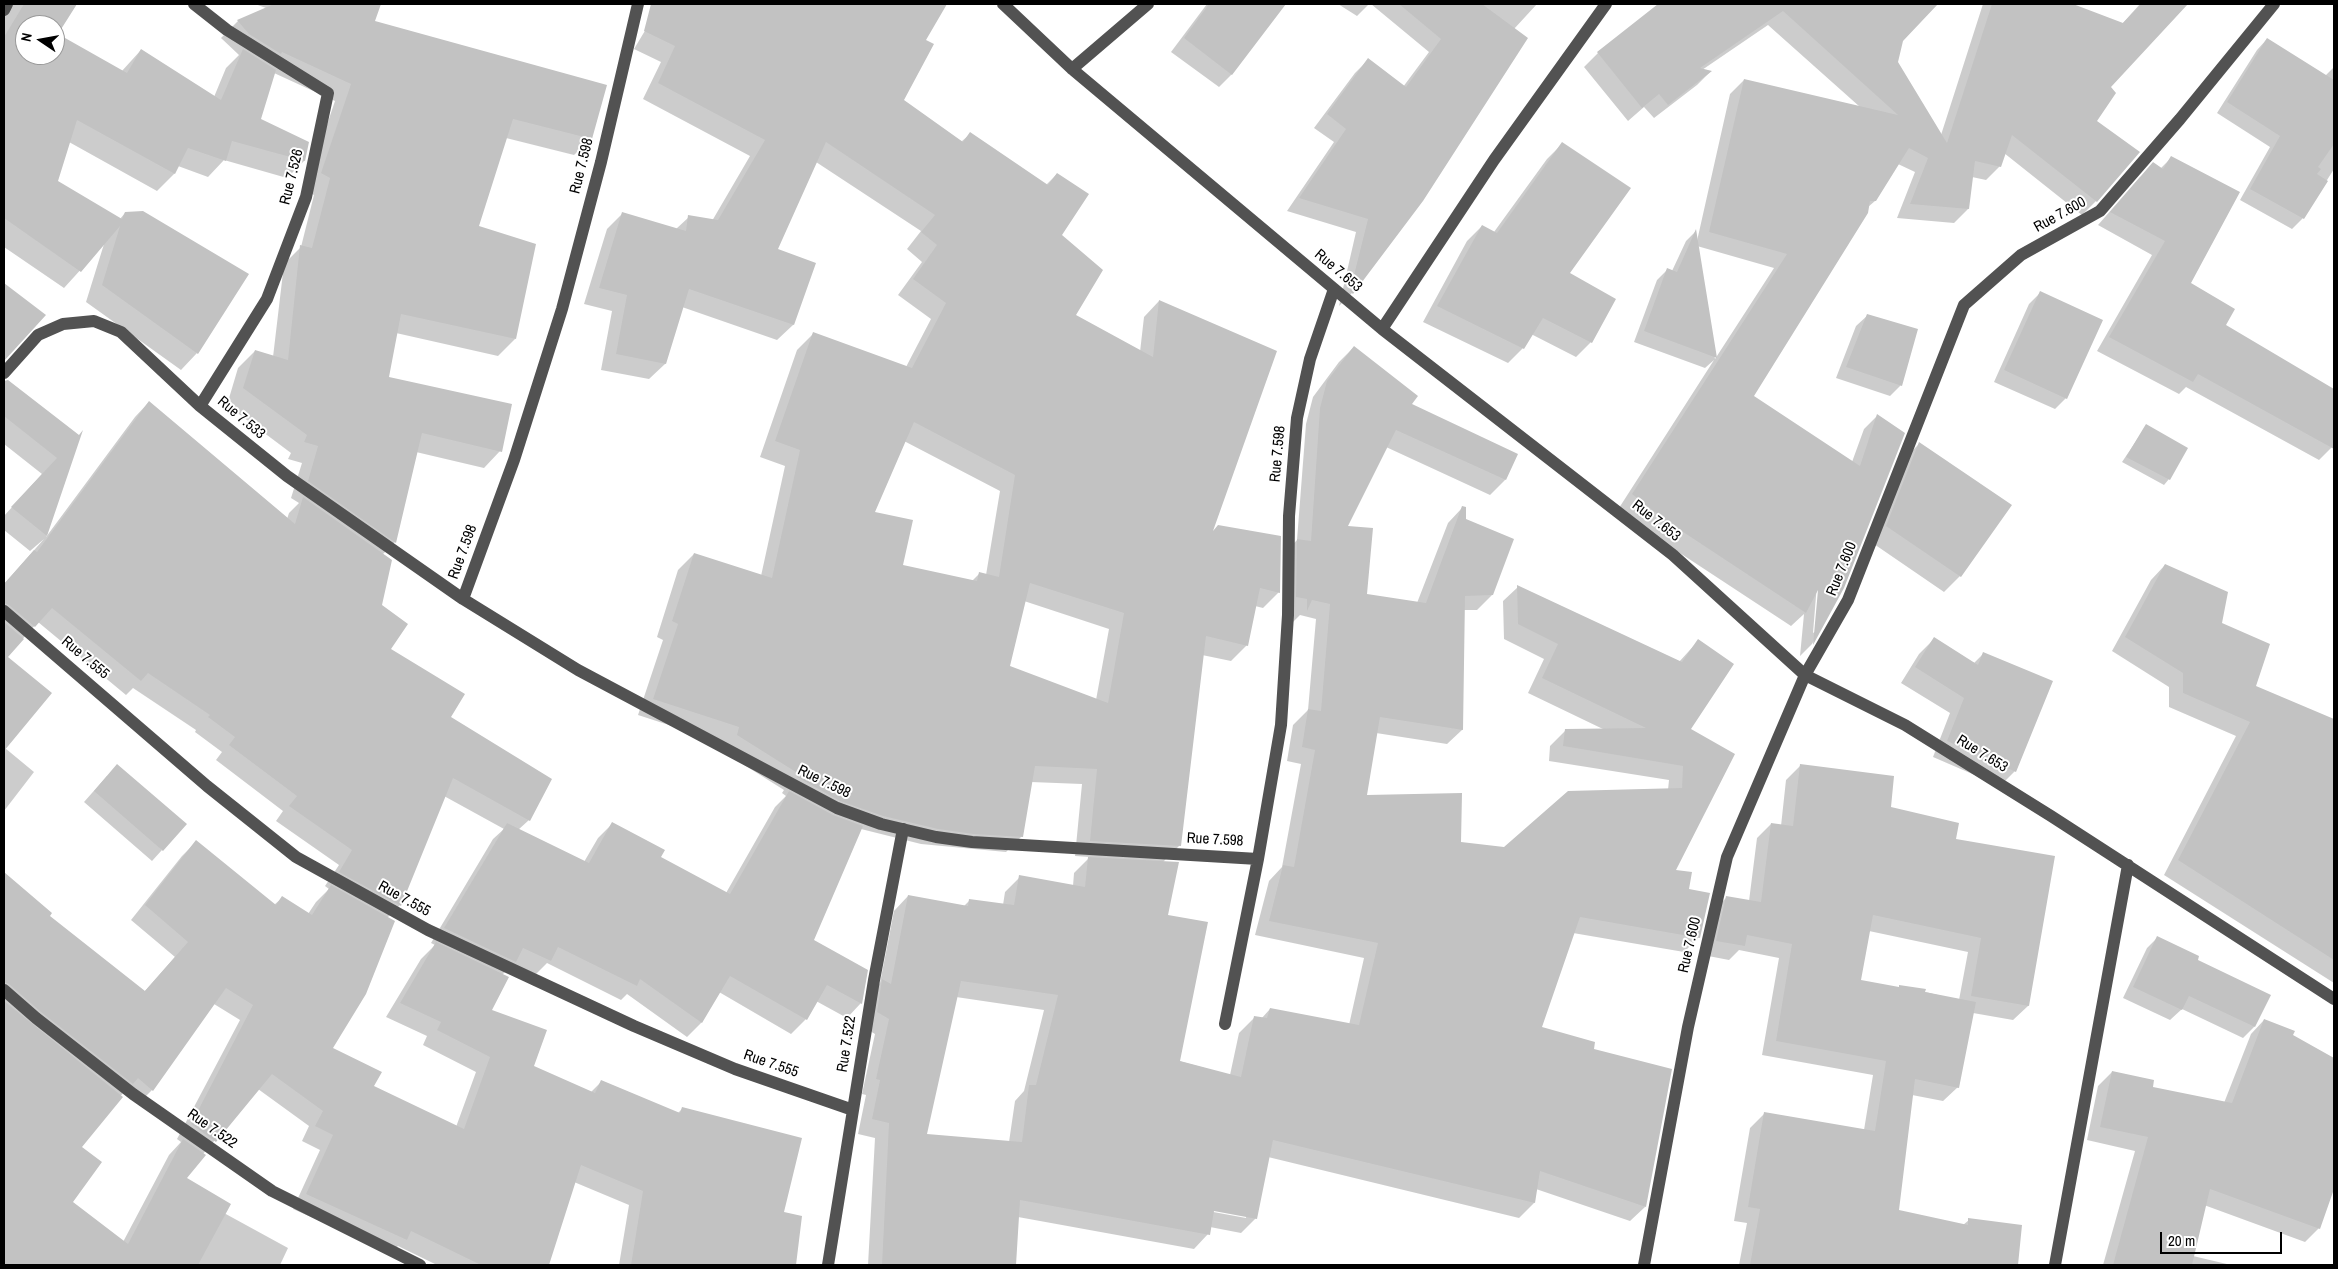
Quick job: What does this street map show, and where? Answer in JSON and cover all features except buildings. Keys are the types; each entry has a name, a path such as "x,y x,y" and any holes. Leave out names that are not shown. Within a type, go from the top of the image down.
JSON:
{"street":[{"path":"4,10 7,4"},
{"name":"Rue 7.526","path":"194,4 227,30 328,93 306,197 267,300 200,406"},
{"name":"Rue 7.598","path":"638,4 562,309 514,460 463,599 578,670 773,776 837,808 936,838 972,842 1258,859 1281,725 1288,615 1289,516 1297,418 1310,359 1334,289"},
{"name":"Rue 7.653","path":"1003,4 1072,69 1382,329 1673,555 1805,675 1905,725 2334,999"},
{"path":"1072,69 1148,4"},
{"path":"1382,329 1494,160 1606,4"},
{"name":"Rue 7.600","path":"1644,1265 1688,1026 1727,857 1805,675 1848,600 1964,305 2021,255 2100,211 2274,4"},
{"name":"Rue 7.533","path":"4,373 38,335 63,324 94,321 121,332 200,406 286,476 463,599"},
{"name":"Rue 7.555","path":"4,611 110,700 207,786 296,857 428,930 634,1026 735,1069 853,1110"},
{"name":"Rue 7.522","path":"828,1265 874,980 903,829"},
{"path":"1225,1024 1258,859"},
{"path":"2055,1265 2128,866"},
{"name":"Rue 7.522","path":"4,990 36,1018 133,1094 272,1191 420,1265"}]}
